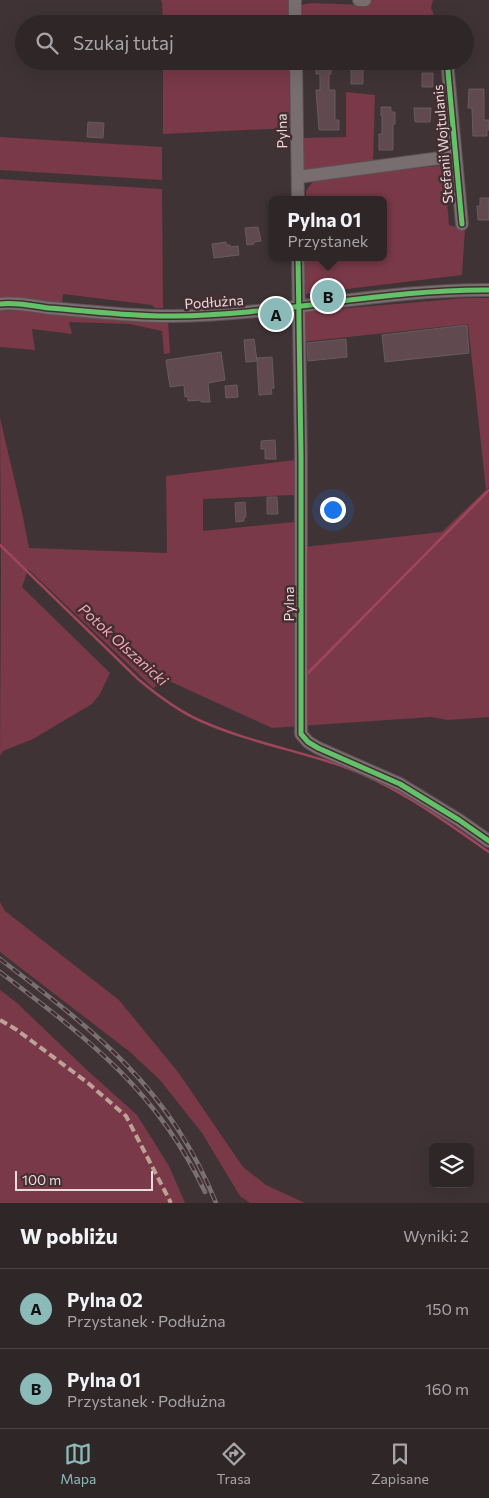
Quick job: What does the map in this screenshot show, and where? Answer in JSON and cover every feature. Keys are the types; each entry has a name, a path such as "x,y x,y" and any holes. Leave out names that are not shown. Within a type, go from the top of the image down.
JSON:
{"street":[{"path":"295,0 295,15"},
{"path":"359,0 365,0"},
{"name":"Pylna","path":"296,70 298,196"},
{"name":"Stefanii Wojtulanis","path":"448,70 462,224"},
{"path":"298,177 455,156"},
{"name":"Pylna","path":"298,261 301,463 301,734 308,742 318,748 400,784 459,820 489,841"},
{"name":"Podłużna","path":"0,304 173,316 227,314 402,295 489,290"}],"shaded area":[{"path":"161,0 288,0 289,15 163,15"},
{"path":"367,0 433,0 431,8 434,15 300,15 301,5 312,3 367,5"},
{"path":"163,70 289,70 290,128 163,134"},
{"path":"346,92 375,95 373,160 311,171 302,168 302,138 346,137"},
{"path":"0,137 162,147 162,180 0,170"},
{"path":"444,165 449,225 465,229 462,275 306,294 303,261 387,261 387,196 306,196 306,191 314,180"},
{"path":"0,179 162,189 163,308 63,294 62,303 0,298"},
{"path":"466,298 489,298 489,487 486,490 468,324 302,342 302,312"},
{"path":"29,310 168,321 170,353 164,354 162,331 130,324 69,322 72,334 32,329 35,350 0,347 0,311"},
{"path":"0,418 29,548 167,553 166,476 295,460 294,495 203,499 203,531 294,522 295,548 442,532 486,490 489,493 489,717 448,720 431,717 272,728 154,674 158,685 153,688 28,569 22,587 110,673 100,694 92,704 33,739 3,751 0,756"},
{"path":"0,902 5,911 119,1000 178,1072 243,1167 266,1185 305,1203 250,1203 240,1196 202,1133 160,1080 130,1052 0,952"},
{"path":"0,990 16,1002 137,1115 169,1166 185,1203 0,1203"}],"building":[{"path":"316,70 331,70 331,74 329,74 329,90 335,90 335,120 339,120 339,130 319,130 316,90 320,90 320,74 316,74"},
{"path":"351,70 363,70 363,84 351,84"},
{"path":"422,73 433,73 433,87 422,87"},
{"path":"469,89 484,89 484,120 489,120 487,136 473,136 472,108 468,108"},
{"path":"381,107 391,107 391,112 395,112 393,150 379,150 379,134 382,134"},
{"path":"414,108 431,108 430,122 415,122"},
{"path":"88,122 104,123 103,138 87,137"},
{"path":"480,198 489,198 489,220 478,220 477,206 480,206"},
{"path":"258,227 261,241 247,245 245,228"},
{"path":"226,242 226,245 230,245 230,247 238,246 239,255 214,258 212,244"},
{"path":"467,325 469,353 385,362 382,335"},
{"path":"254,339 257,361 246,362 244,340"},
{"path":"346,339 347,357 308,361 307,343"},
{"path":"221,352 225,380 208,383 210,402 201,402 201,400 188,401 188,396 185,397 184,385 170,387 166,360"},
{"path":"272,357 274,388 271,389 272,394 259,395 257,358"},
{"path":"237,385 238,397 226,398 225,386"},
{"path":"275,440 276,459 265,459 265,449 261,449 261,441"},
{"path":"267,497 277,497 278,514 267,514"},
{"path":"245,502 246,517 244,517 244,521 236,522 235,503"}],"waterway":[{"path":"306,675 489,490"},
{"name":"Potok Olszanicki","path":"0,545 138,679 176,708 218,728 324,760 362,774 418,804 489,852"}],"railway":[{"path":"0,959 68,1012 127,1065 153,1095 176,1127 197,1162 216,1203"},
{"path":"0,972 62,1020 117,1068 165,1124 186,1156 205,1192"}],"marked path":[{"path":"0,1020 17,1030 88,1083 126,1116 171,1203"}],"cycle path":[{"path":"448,70 462,224"},
{"path":"298,261 301,455 301,734 308,742 318,748 400,784 459,820 489,841"},
{"path":"0,304 18,304 128,315 214,315 410,294 489,290"}],"place":[{"name":"Pylna 01","path":"328,296"},
{"name":"Pylna 02","path":"276,314"}]}
